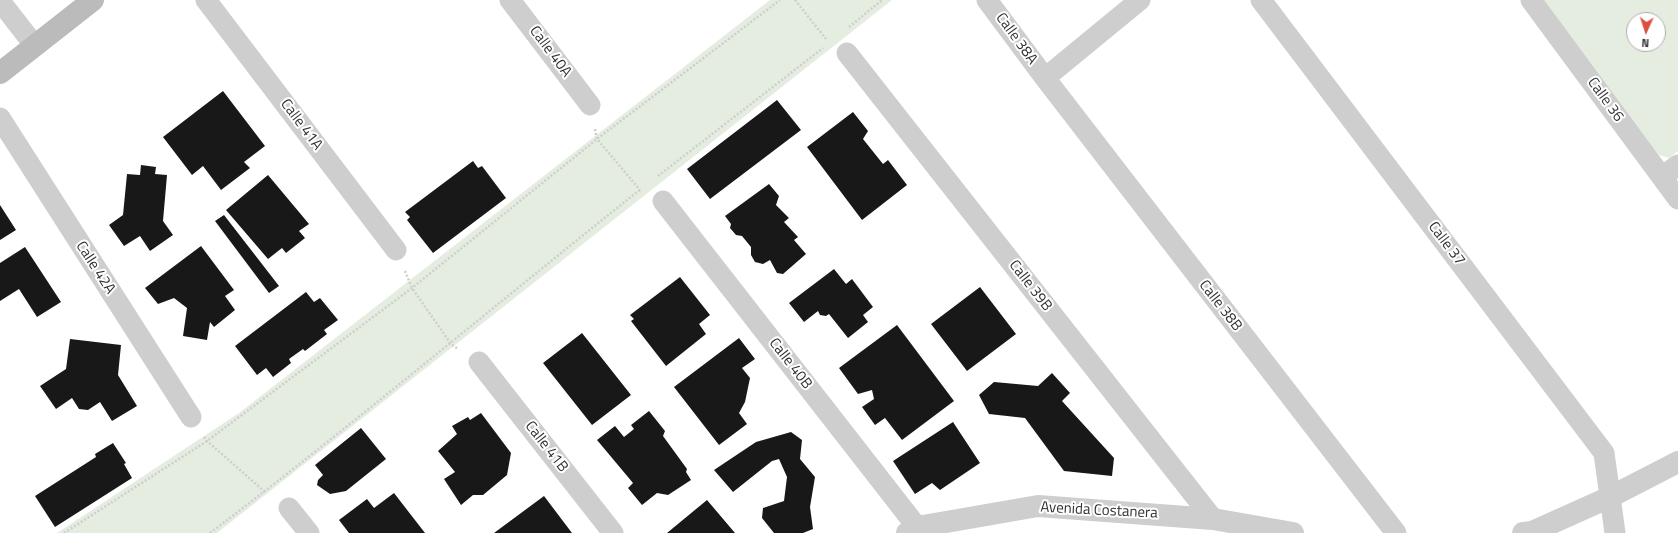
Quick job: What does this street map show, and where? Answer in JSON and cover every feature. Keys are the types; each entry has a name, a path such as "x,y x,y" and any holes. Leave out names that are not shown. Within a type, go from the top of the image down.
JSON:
{"main road":[{"path":"0,73 93,0"}],"street":[{"name":"Calle 41A","path":"206,0 396,250"},
{"name":"Calle 40A","path":"510,0 590,105"},
{"name":"Calle 38A","path":"987,0 1044,78"},
{"path":"1044,78 1140,0"},
{"name":"Calle 37","path":"1261,0 1604,453 1615,533"},
{"name":"Calle 36","path":"1531,0 1678,199"},
{"path":"0,1 35,46"},
{"name":"Calle 39B","path":"838,48 1213,519"},
{"name":"Calle 38B","path":"1044,78 1396,533"},
{"name":"Calle 42A","path":"0,118 191,417"},
{"path":"1662,177 1678,165"},
{"name":"Calle 40B","path":"663,202 912,530"},
{"name":"Calle 41B","path":"479,362 614,533"},
{"path":"1523,533 1532,532 1610,497 1678,462"},
{"name":"Avenida Costanera","path":"912,530 1038,506 1213,519 1293,533"},
{"path":"289,508 309,533"}],"path":[{"path":"64,533 207,441 412,288 597,139 780,0"},
{"path":"652,181 838,48 795,0"},
{"path":"847,29 882,0"},
{"path":"590,105 597,139 640,190 663,202"},
{"path":"210,533 265,492 451,344 646,185"},
{"path":"412,288 451,344"},
{"path":"191,417 207,441 265,492"}],"shaded area":[{"path":"770,0 892,0 217,533 57,533 239,413"},
{"path":"1538,0 1678,0 1678,151 1669,158 1659,155"}],"building":[{"path":"223,91 265,146 244,162 250,168 221,190 203,166 192,175 163,137"},
{"path":"777,100 801,130 710,199 687,169"},
{"path":"853,112 868,131 863,139 883,164 888,160 907,185 862,220 807,147"},
{"path":"473,161 478,168 482,166 506,198 433,253 407,220 410,217 405,212"},
{"path":"141,165 156,167 155,174 167,175 163,221 173,235 150,251 140,236 124,246 109,225 123,215 127,174 140,175"},
{"path":"268,175 309,224 299,231 305,238 286,253 282,248 268,259 226,210"},
{"path":"769,184 779,196 776,205 789,218 784,222 798,237 794,240 806,254 783,274 777,273 770,260 763,264 755,262 751,255 751,247 742,236 736,235 730,228 731,224 725,216"},
{"path":"0,205 16,230 0,240"},
{"path":"224,215 279,286 269,293 215,221"},
{"path":"201,246 234,290 225,296 235,310 214,327 210,322 207,340 183,336 187,308 174,298 158,304 145,288"},
{"path":"25,247 61,302 37,317 19,289 0,301 0,263"},
{"path":"834,269 846,284 852,279 873,307 863,315 868,322 848,338 829,314 826,316 820,315 818,311 804,322 789,303"},
{"path":"680,277 710,315 699,324 706,334 666,366 631,321 634,319 630,315"},
{"path":"980,287 1016,334 967,371 931,324"},
{"path":"306,292 314,302 320,298 338,320 324,330 327,334 305,351 303,349 289,359 291,363 273,377 266,368 257,375 235,346"},
{"path":"897,325 954,401 902,440 885,418 875,425 862,407 874,399 872,390 858,394 839,368"},
{"path":"582,333 631,395 592,425 543,363"},
{"path":"739,338 755,359 742,368 750,378 745,402 739,413 747,424 719,445 674,387"},
{"path":"70,339 121,345 118,375 137,406 112,421 100,402 88,410 79,409 72,398 56,409 40,386 66,369"},
{"path":"1052,373 1070,393 1062,401 1114,458 1112,476 1064,471 1025,418 989,414 979,395 994,382 1038,386"},
{"path":"649,411 665,431 663,436 687,469 686,472 691,480 668,495 657,493 642,505 628,488 633,483 597,440 615,426 624,437 634,429 631,425"},
{"path":"481,413 511,453 507,475 483,495 473,495 461,505 444,479 455,472 438,451 457,434 452,426 468,417 470,420"},
{"path":"953,422 980,463 940,490 932,483 915,494 893,461"},
{"path":"361,428 386,459 346,491 330,494 317,485 318,480 323,475 315,465"},
{"path":"791,432 802,440 800,459 815,477 810,507 813,529 803,533 774,533 762,518 763,508 784,501 787,477 779,459 772,461 733,492 714,470 756,442"},
{"path":"113,443 126,463 124,464 132,478 55,527 35,496 96,457 95,454"},
{"path":"394,493 425,533 349,533 339,520 367,499 374,508"},
{"path":"544,496 572,533 494,533"},
{"path":"707,500 735,533 667,533"}]}
